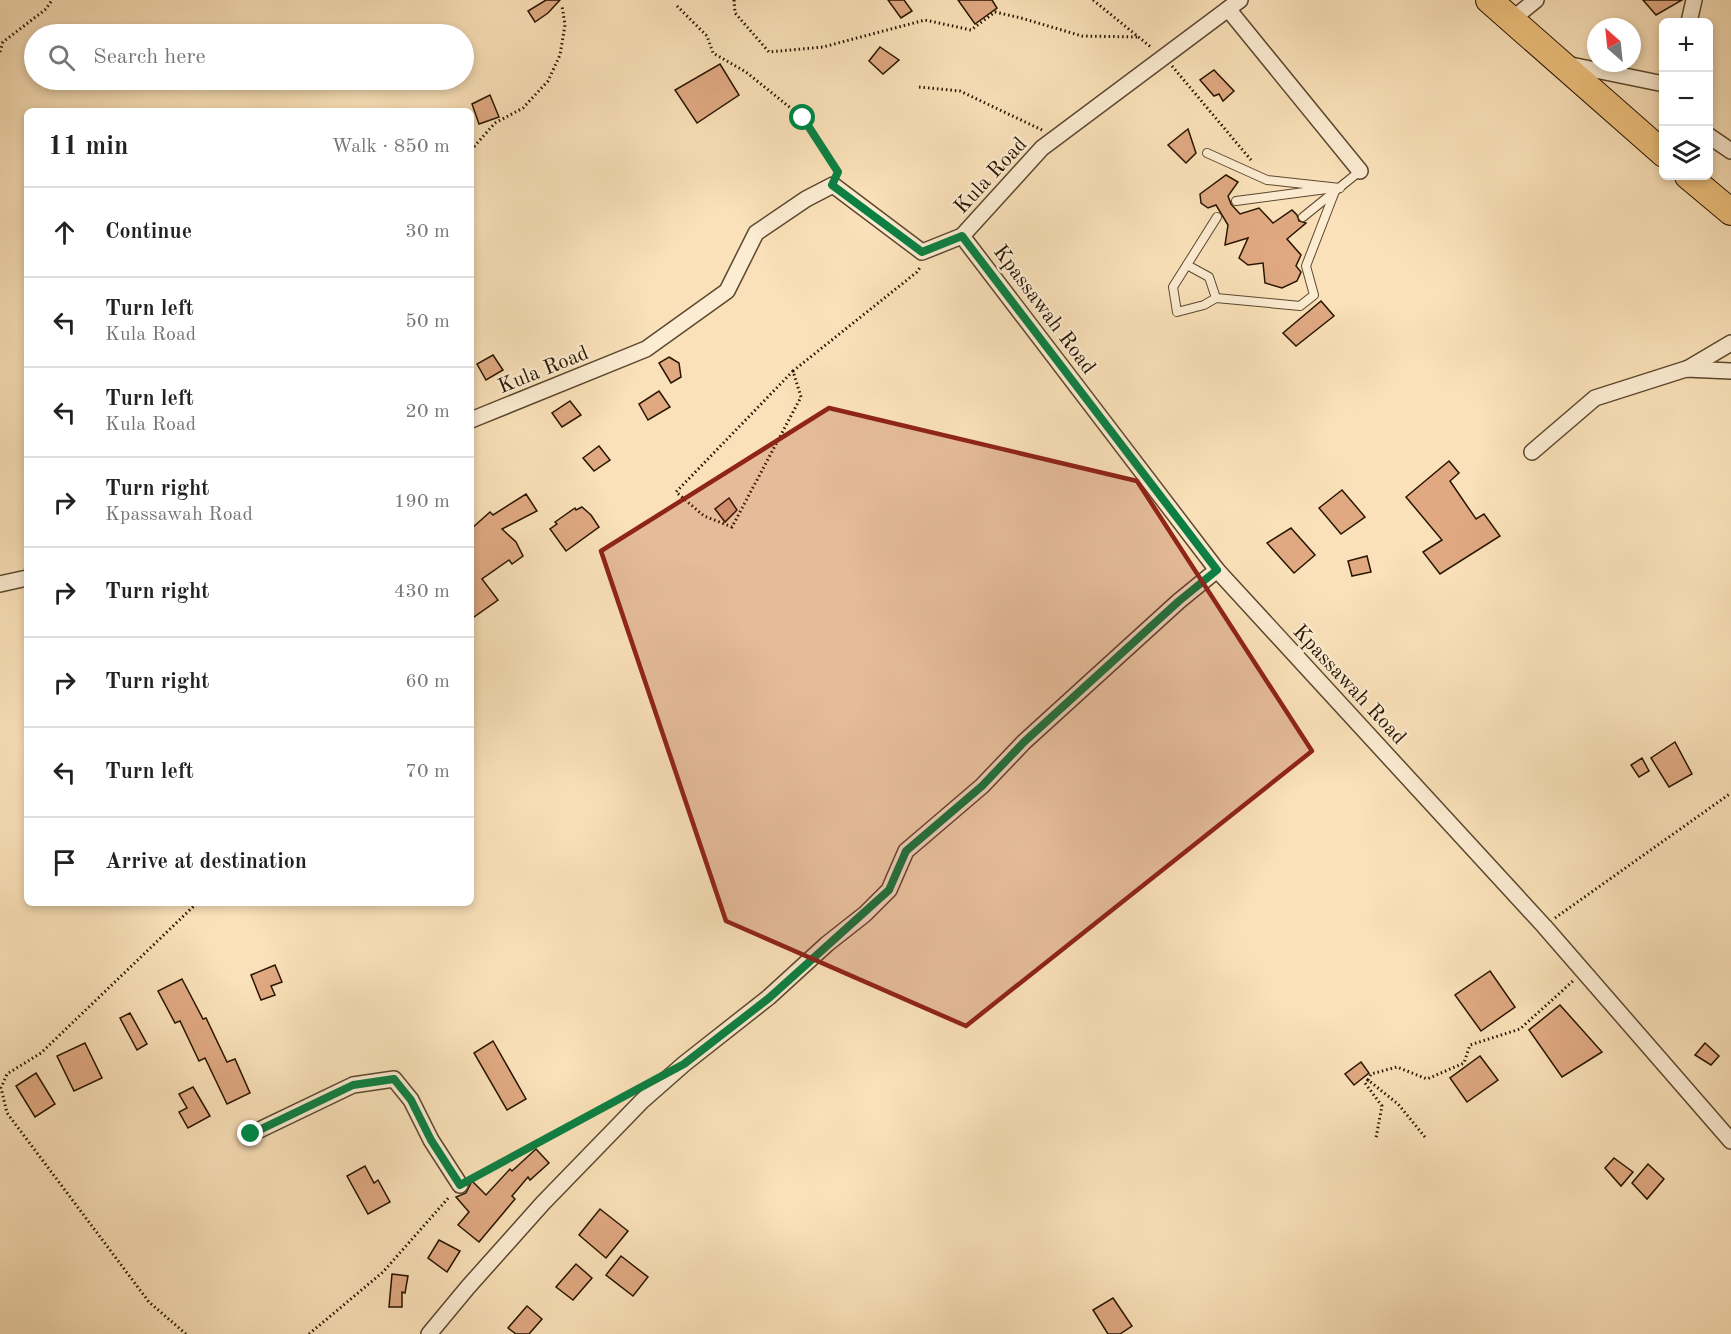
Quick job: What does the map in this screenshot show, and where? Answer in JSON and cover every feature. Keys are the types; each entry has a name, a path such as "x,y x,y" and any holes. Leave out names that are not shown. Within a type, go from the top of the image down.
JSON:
{"highway":[{"path":"1489,0 1510,21 1659,150"},
{"path":"1693,180 1731,213"}],"street":[{"path":"1510,21 1536,0"},
{"path":"1690,18 1694,0"},
{"path":"1234,4 1360,171"},
{"name":"Kula Road","path":"931,249 962,236 1042,148 1234,4"},
{"path":"1559,63 1659,83"},
{"path":"1713,139 1731,152"},
{"path":"832,185 922,252 931,249"},
{"name":"Kula Road","path":"474,419 646,350 727,291 756,234 806,199 832,185"},
{"name":"Kpassawah Road","path":"962,236 1217,570 1544,926 1731,1142"},
{"path":"1532,452 1595,398 1686,369 1731,343"},
{"path":"1686,369 1731,371"},
{"path":"429,1334 543,1203 642,1101 684,1064 769,998 827,944 864,914 889,890 906,851 982,786 1024,742 1179,601 1217,570"},
{"path":"0,584 24,579"},
{"path":"251,1134 353,1085 394,1079 411,1100 431,1140 460,1185"}],"lane":[{"path":"1207,153 1267,180 1338,190"},
{"path":"1304,217 1360,171"},
{"path":"1236,201 1338,190"},
{"path":"1217,217 1173,287 1177,312 1204,305 1216,298 1300,306 1314,295 1306,266 1338,190"},
{"path":"1187,265 1209,277 1216,298"}],"path":[{"path":"26,24 46,9 52,0"},
{"path":"734,0 735,13 769,52 823,47 925,20 971,30 995,12 1082,36 1139,37"},
{"path":"1093,0 1164,57 1267,180"},
{"path":"474,147 495,123 523,108 548,81 560,55 566,25 562,6"},
{"path":"677,6 707,36 713,53 746,72 803,118 838,172 832,185"},
{"path":"0,52 3,42 24,26"},
{"path":"919,87 960,91 1057,137"},
{"path":"793,371 801,397 732,527 704,516 676,492 793,371 917,272 931,249"},
{"path":"1544,926 1731,793"},
{"path":"186,1334 149,1302 7,1113 1,1088 7,1074 41,1053 194,906"},
{"path":"1376,1138 1382,1106 1365,1083 1371,1074 1397,1067 1427,1080 1464,1063 1470,1045 1520,1029 1583,972"},
{"path":"1368,1080 1398,1104 1425,1137"},
{"path":"309,1334 383,1272 460,1185 633,1092"}],"highlighted area":[{"path":"829,408 1137,481 1312,751 966,1026 726,921 601,551"}],"building":[{"path":"546,0 560,0 548,13 535,22 528,11"},
{"path":"888,0 904,0 912,11 901,18"},
{"path":"958,0 992,0 997,8 975,24"},
{"path":"1643,0 1682,0 1656,15"},
{"path":"880,47 899,60 883,74 869,61"},
{"path":"720,64 739,95 697,123 675,90"},
{"path":"1214,70 1234,91 1223,101 1219,94 1214,96 1200,80"},
{"path":"490,95 499,117 479,124 472,104"},
{"path":"1188,129 1196,153 1186,163 1168,145"},
{"path":"1226,175 1238,182 1228,196 1231,204 1240,214 1259,208 1273,223 1292,210 1299,221 1306,223 1287,239 1301,255 1296,266 1301,272 1297,281 1282,288 1265,283 1263,263 1248,265 1239,258 1248,238 1225,245 1228,225 1216,205 1208,208 1201,203 1200,194"},
{"path":"1321,301 1334,316 1296,346 1283,333"},
{"path":"493,355 503,370 486,380 477,364"},
{"path":"669,357 679,363 681,377 671,383 659,363"},
{"path":"659,391 670,407 648,420 639,404"},
{"path":"570,401 581,415 562,427 552,413"},
{"path":"599,446 610,460 594,471 583,458"},
{"path":"1449,461 1459,473 1450,481 1476,519 1484,514 1500,536 1440,574 1423,552 1442,540 1406,497"},
{"path":"1342,490 1365,517 1341,534 1319,508"},
{"path":"526,494 537,511 502,529 516,542 523,556 512,564 509,560 482,579 498,600 474,617 474,526 490,512 493,515"},
{"path":"729,498 737,510 725,522 715,509"},
{"path":"582,507 599,527 566,551 550,529 557,524 555,522 575,508 576,510"},
{"path":"1291,528 1315,555 1294,573 1267,543"},
{"path":"1367,556 1371,572 1352,576 1348,561"},
{"path":"1675,742 1692,774 1669,787 1651,758"},
{"path":"1642,758 1649,771 1639,777 1631,765"},
{"path":"275,965 282,982 271,986 275,995 261,1000 251,975"},
{"path":"1490,971 1515,1007 1481,1031 1455,995"},
{"path":"182,979 203,1019 206,1018 227,1062 235,1059 250,1093 227,1104 205,1058 199,1061 180,1021 175,1023 158,991"},
{"path":"1560,1005 1602,1052 1562,1077 1529,1030"},
{"path":"130,1013 147,1044 137,1050 120,1018"},
{"path":"493,1041 526,1099 507,1110 474,1053"},
{"path":"85,1043 102,1078 74,1091 57,1056"},
{"path":"1705,1043 1719,1056 1711,1065 1695,1055"},
{"path":"1480,1056 1498,1080 1467,1102 1450,1078"},
{"path":"1361,1062 1369,1073 1354,1085 1345,1074"},
{"path":"36,1073 55,1104 35,1117 16,1086"},
{"path":"193,1087 210,1116 188,1128 179,1112 187,1108 179,1094"},
{"path":"536,1149 549,1163 530,1180 528,1177 512,1196 515,1199 479,1242 458,1225 469,1212 456,1197 466,1193 472,1181 486,1195 510,1169 512,1171"},
{"path":"1614,1158 1633,1172 1621,1186 1605,1168"},
{"path":"1648,1164 1664,1179 1647,1199 1632,1183"},
{"path":"365,1166 374,1183 378,1180 390,1202 368,1214 347,1176"},
{"path":"600,1209 628,1231 606,1258 579,1235"},
{"path":"439,1240 460,1251 447,1272 428,1258"},
{"path":"621,1256 648,1277 633,1296 606,1275"},
{"path":"576,1264 592,1278 573,1300 556,1287"},
{"path":"392,1274 408,1276 405,1293 402,1292 402,1307 389,1307"},
{"path":"1113,1298 1132,1326 1120,1334 1108,1334 1093,1310"},
{"path":"527,1306 542,1319 529,1334 516,1334 508,1328"}],"route":[{"path":"251,1134 353,1085 394,1079 411,1100 431,1140 460,1185 684,1064 769,998 827,944 864,914 889,890 906,851 982,786 1024,742 1179,601 1204,583 1217,570 962,236 922,252 832,185 838,172 803,118"}]}
